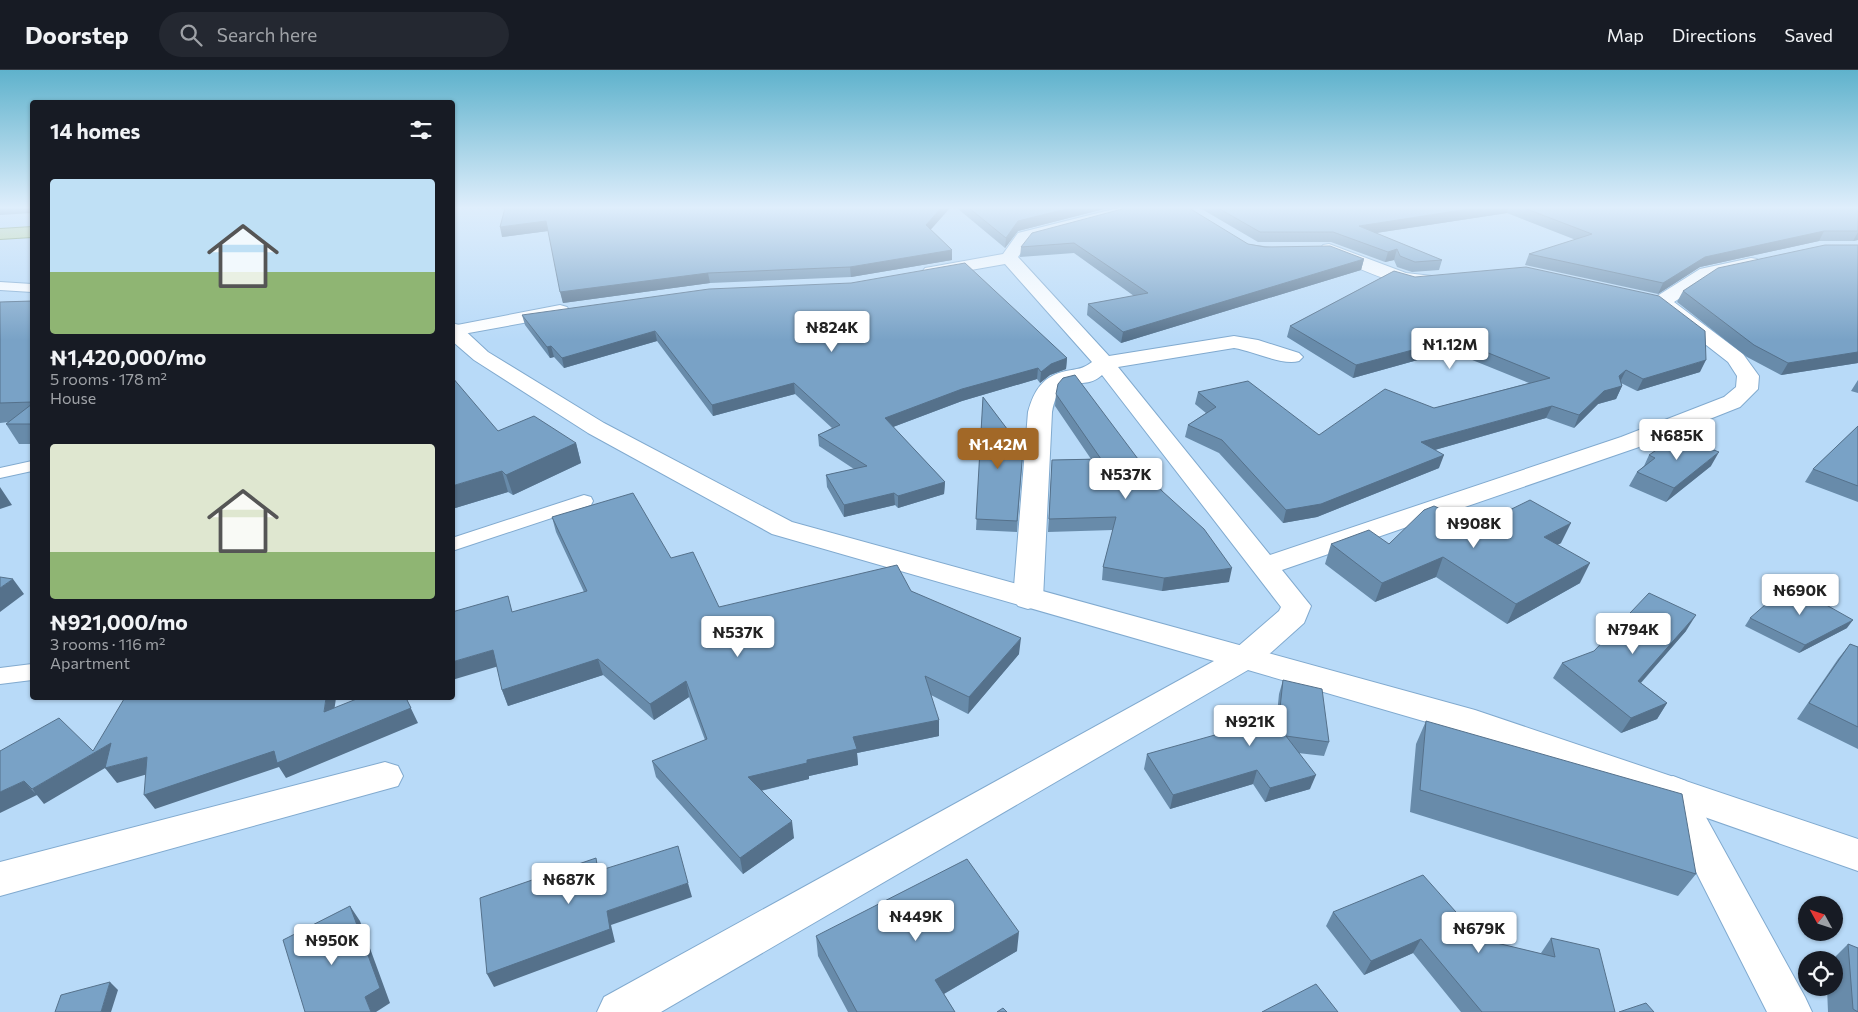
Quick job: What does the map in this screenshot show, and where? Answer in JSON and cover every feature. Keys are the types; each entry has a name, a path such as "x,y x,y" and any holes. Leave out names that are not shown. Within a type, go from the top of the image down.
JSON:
{"street":[{"path":"916,274 1009,258 1013,252"},
{"path":"1337,252 1403,278 1422,280 1440,278"},
{"path":"619,1012 1246,657 1293,616 1296,606 1104,363 1009,258"},
{"path":"1264,567 1630,442 1732,402 1747,389 1748,376 1736,358 1651,300 1706,272 1772,258"},
{"path":"455,330 578,309"},
{"path":"455,331 481,356 596,428 782,528 1028,598 1246,657 1475,723 1858,855"},
{"path":"1028,598 1040,412 1044,395 1053,383 1066,378 1092,374 1104,363 1234,342 1251,344 1292,357"},
{"path":"0,879 385,776"},
{"path":"1673,791 1790,1012"}],"lane":[{"path":"0,286 30,288"},
{"path":"0,473 30,466"},
{"path":"455,544 584,501"},
{"path":"0,676 30,672"}],"building":[{"path":"552,252 940,252 850,267 708,273 560,292"},
{"path":"1087,252 1346,252 1364,259 1123,332 1088,304 1148,293"},
{"path":"1398,252 1422,252 1442,260 1415,262 1400,256"},
{"path":"1535,252 1728,252 1705,257 1663,283 1529,254"},
{"path":"1793,252 1858,252 1858,352 1788,363 1754,345 1683,291 1718,268"},
{"path":"965,263 1067,358 1051,364 1041,372 1038,368 962,389 885,418 945,482 898,496 894,493 844,505 826,475 867,466 818,435 840,425 794,383 712,405 655,331 562,358 551,346 547,347 522,315 709,289 851,283"},
{"path":"1526,267 1659,296 1705,331 1706,360 1643,379 1626,370 1619,376 1622,386 1604,391 1579,415 1552,406 1421,442 1444,455 1321,504 1286,510 1222,440 1188,425 1216,407 1198,392 1248,381 1319,435 1385,389 1434,408 1550,378 1454,339 1356,365 1290,326 1394,271 1415,277"},
{"path":"30,301 30,402 0,403 0,302"},
{"path":"1075,375 1162,491 1204,529 1232,568 1164,578 1103,567 1116,517 1049,519 1052,460 1101,459 1056,394 1058,384 1063,378"},
{"path":"455,381 498,431 534,416 576,443 506,475 502,471 455,485"},
{"path":"983,397 1023,450 1017,521 976,519"},
{"path":"30,406 30,424 6,424"},
{"path":"1858,426 1858,486 1813,469"},
{"path":"1677,436 1719,452 1674,488 1637,472 1655,458 1649,455"},
{"path":"633,493 671,558 693,552 719,607 897,565 911,591 1021,638 969,697 925,676 939,720 853,737 857,749 807,760 807,763 748,777 792,821 740,858 652,761 707,739 686,681 650,704 598,659 502,690 493,650 455,661 455,611 508,596 512,612 587,591 552,517"},
{"path":"1530,500 1571,523 1544,537 1590,563 1516,604 1443,557 1382,583 1331,544 1369,530 1389,544 1424,510 1434,506 1479,525"},
{"path":"0,577 13,579 0,588"},
{"path":"1789,584 1853,620 1805,645 1750,618"},
{"path":"1649,593 1696,615 1638,681 1667,703 1631,718 1562,663 1594,651"},
{"path":"1850,644 1858,647 1858,727 1809,703"},
{"path":"1283,680 1322,689 1329,742 1286,736 1316,775 1270,788 1257,770 1173,795 1147,754 1272,719 1278,727"},
{"path":"123,700 326,700 324,712 354,700 407,700 411,708 277,763 274,751 144,795 147,757 105,768 111,743 32,789 24,781 0,792 0,751 59,718 93,751"},
{"path":"1426,721 1682,794 1696,874 1420,790"},
{"path":"678,846 688,883 607,911 610,929 487,974 480,898 596,858 598,871"},
{"path":"967,859 1019,932 935,980 955,1012 857,1012 816,936"},
{"path":"1423,875 1480,939 1555,957 1551,938 1599,949 1615,1012 1482,1012 1421,939 1371,961 1333,912"},
{"path":"350,906 380,988 365,997 371,1012 305,1012 283,940"},
{"path":"1848,944 1858,948 1858,1012 1853,1009"},
{"path":"110,982 101,1012 55,1012 61,995"},
{"path":"1316,984 1338,1012 1262,1012"},
{"path":"1646,1003 1654,1012 1619,1012"},
{"path":"1003,1008 1007,1012 997,1012"}]}
